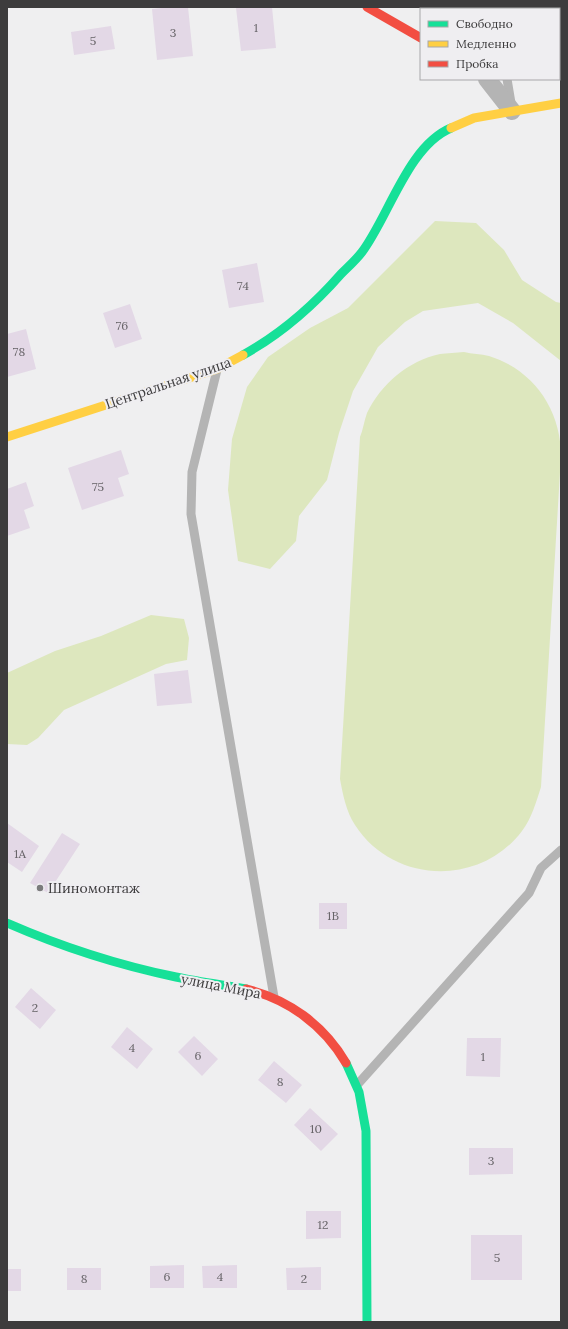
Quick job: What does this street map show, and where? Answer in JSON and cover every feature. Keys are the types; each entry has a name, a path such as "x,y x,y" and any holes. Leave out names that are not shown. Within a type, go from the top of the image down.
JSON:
{"street":[{"path":"367,7 420,37"},
{"path":"488,80 512,111"},
{"name":"Центральная улица","path":"7,437 217,369 236,360 294,321 329,288 362,252 410,168 426,146 444,132 474,118 561,103"},
{"name":"улица Мира","path":"7,924 68,948 127,965 174,977 249,990 274,998 300,1012 323,1032 341,1054 356,1085 362,1104 366,1131 367,1322"}],"lane":[{"path":"507,80 512,111"},
{"path":"217,369 192,472 191,514 274,998"},
{"path":"356,1085 529,893 541,868 561,850"}],"green space":[{"path":"435,221 476,223 504,250 522,280 556,302 561,303 561,361 513,323 478,303 423,311 405,322 378,347 353,391 339,433 327,480 299,516 296,541 270,569 238,561 228,490 232,439 247,387 268,357 310,328 348,308"},
{"path":"464,352 489,356 505,362 532,382 542,394 556,423 560,439 561,456 541,787 528,821 522,831 504,849 484,862 461,869 437,871 413,868 391,859 371,844 355,825 349,814 340,779 360,437 366,416 373,402 388,383 407,368 428,357 440,354"},
{"path":"151,615 184,619 189,638 187,660 166,664 64,710 38,738 27,745 7,744 7,673 55,651 101,636"}],"building":[{"path":"188,7 193,56 157,60 152,9"},
{"path":"272,7 276,48 241,51 236,8"},
{"path":"111,26 115,49 74,55 71,32"},
{"path":"257,263 264,302 229,308 222,270"},
{"path":"130,304 142,339 115,348 103,313"},
{"path":"26,329 36,369 7,377 7,334"},
{"path":"121,450 129,474 118,478 124,496 82,510 68,468"},
{"path":"26,482 34,506 24,510 30,528 7,536 7,489"},
{"path":"188,670 192,703 157,706 154,674"},
{"path":"7,823 39,846 22,872 7,862"},
{"path":"62,833 80,844 48,893 30,883"},
{"path":"319,903 347,903 347,929 319,929"},
{"path":"31,988 56,1010 40,1029 15,1007"},
{"path":"127,1027 153,1049 137,1069 111,1047"},
{"path":"194,1036 218,1059 202,1076 178,1052"},
{"path":"467,1038 501,1038 500,1077 466,1076"},
{"path":"274,1061 302,1085 286,1103 258,1080"},
{"path":"310,1108 338,1134 321,1151 294,1125"},
{"path":"469,1148 513,1148 513,1174 469,1175"},
{"path":"306,1211 341,1211 341,1238 306,1239"},
{"path":"471,1235 522,1235 522,1280 471,1280"},
{"path":"184,1265 184,1288 150,1288 150,1266"},
{"path":"237,1265 237,1288 203,1288 202,1266"},
{"path":"321,1267 321,1290 287,1290 286,1268"},
{"path":"67,1268 101,1268 101,1290 67,1290"},
{"path":"7,1269 21,1269 21,1291 7,1291"}],"traffic: fast":[{"path":"243,355 257,347 296,319 357,258 372,237 400,183 411,166 423,150 436,137 451,128"},
{"path":"7,923 48,940 133,967 185,979 246,989"},
{"path":"346,1063 359,1092 366,1131 367,1322"}],"traffic: slow":[{"path":"451,128 474,118 561,103"},
{"path":"7,437 217,369 243,355"}],"traffic: jam":[{"path":"367,7 420,37"},
{"path":"246,989 276,999 304,1016 327,1037 346,1063"}],"place":[{"name":"Шиномонтаж","path":"40,888"}]}
